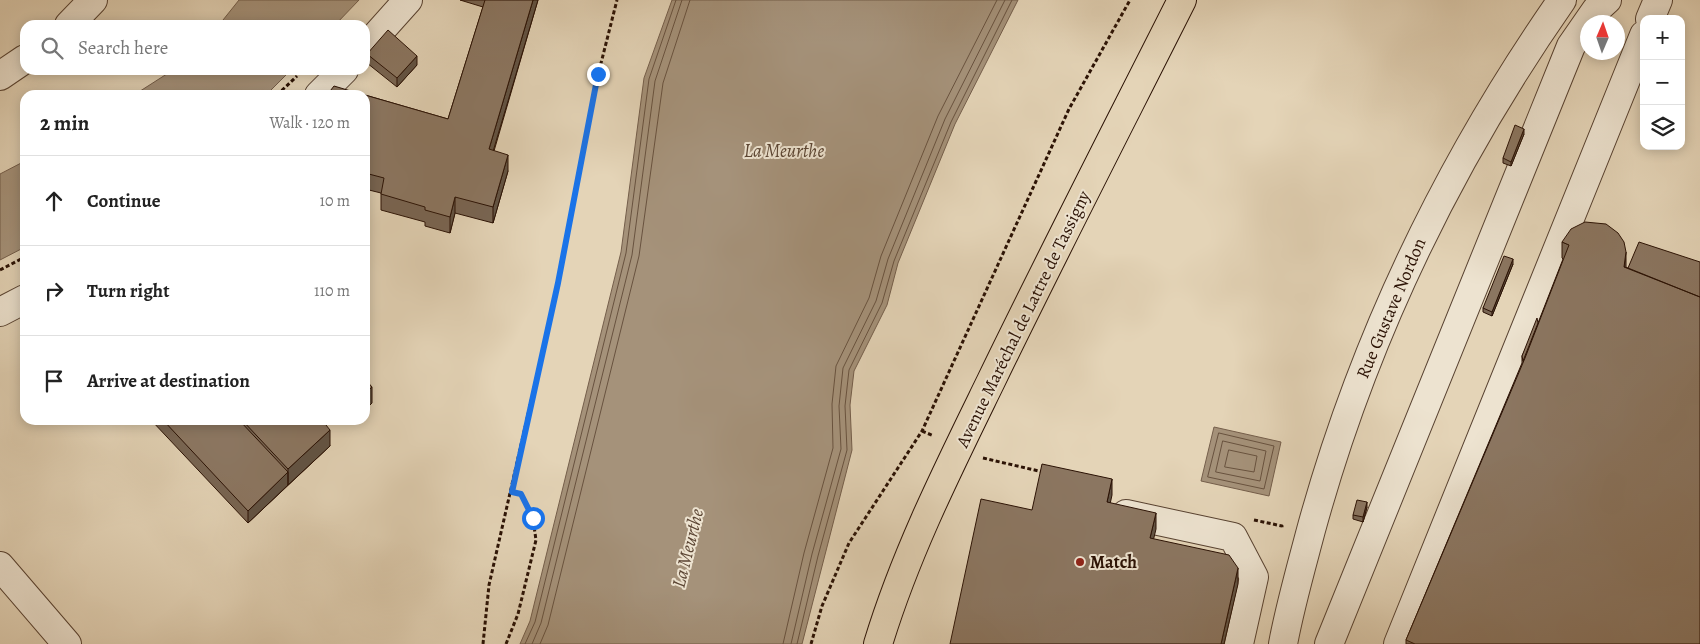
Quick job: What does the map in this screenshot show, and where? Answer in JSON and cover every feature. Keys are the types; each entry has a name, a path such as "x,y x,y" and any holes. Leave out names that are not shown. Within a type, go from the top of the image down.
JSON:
{"main road":[{"name":"Avenue Maréchal de Lattre de Tassigny","path":"878,644 890,606 927,513 1011,339 1182,0"}],"street":[{"path":"74,20 93,0"},
{"path":"370,42 408,0"},
{"name":"Rue Gustave Nordon","path":"1283,644 1288,617 1327,474 1356,389 1393,297 1434,209 1530,46 1562,0"},
{"path":"1329,644 1571,46 1596,10 1607,0"},
{"path":"1652,15 1658,0"},
{"path":"1398,644 1640,45"},
{"path":"0,76 20,62"},
{"path":"325,90 339,75"},
{"path":"0,312 20,302"},
{"path":"1126,514 1233,537 1254,577 1239,644"},
{"path":"0,566 67,644"}],"path":[{"path":"483,644 489,585 512,492 558,283 598,74 617,0"},
{"path":"811,644 822,606 849,543 922,430 1069,109 1130,0"},
{"path":"282,90 298,75"},
{"path":"0,270 20,260"},
{"path":"506,644 518,614 536,540 533,518 521,494 512,492"}],"water":[{"path":"239,0 359,0 340,20 223,20"},
{"name":"La Meurthe","path":"672,0 1018,0 955,124 898,263 887,305 854,371 850,405 852,450 802,644 520,644 530,621 621,252 644,78"},
{"path":"165,75 286,75 271,90 142,90"},
{"path":"20,164 20,250 0,260 0,174"},
{"path":"1214,427 1281,442 1269,496 1201,481"}],"building":[{"path":"485,0 533,0 489,149 508,155 493,207 455,197 450,217 425,210 425,207 381,194 384,178 370,174 370,96 448,119"},
{"path":"388,30 417,56 397,78 370,56 370,51"},
{"path":"334,86 347,90 331,90"},
{"path":"1515,125 1524,129 1511,162 1503,158"},
{"path":"1585,222 1606,224 1618,233 1624,242 1626,252 1624,267 1700,297 1700,644 1415,644 1406,640 1525,358 1569,245 1562,242 1571,229"},
{"path":"1639,242 1700,262 1700,297 1628,268"},
{"path":"1504,256 1513,259 1492,312 1483,308"},
{"path":"1537,318 1538,323 1523,361 1522,356"},
{"path":"168,425 244,425 288,472 248,511"},
{"path":"247,425 326,425 330,430 288,469"},
{"name":"Match","path":"1042,464 1112,479 1107,502 1156,513 1150,538 1229,555 1238,568 1221,644 950,644 981,499 1032,510"},
{"path":"1357,500 1367,502 1363,517 1353,515"}],"place":[{"name":"Match","path":"1080,562"}],"route":[{"path":"533,518 521,494 512,492 558,283 598,74"}]}
